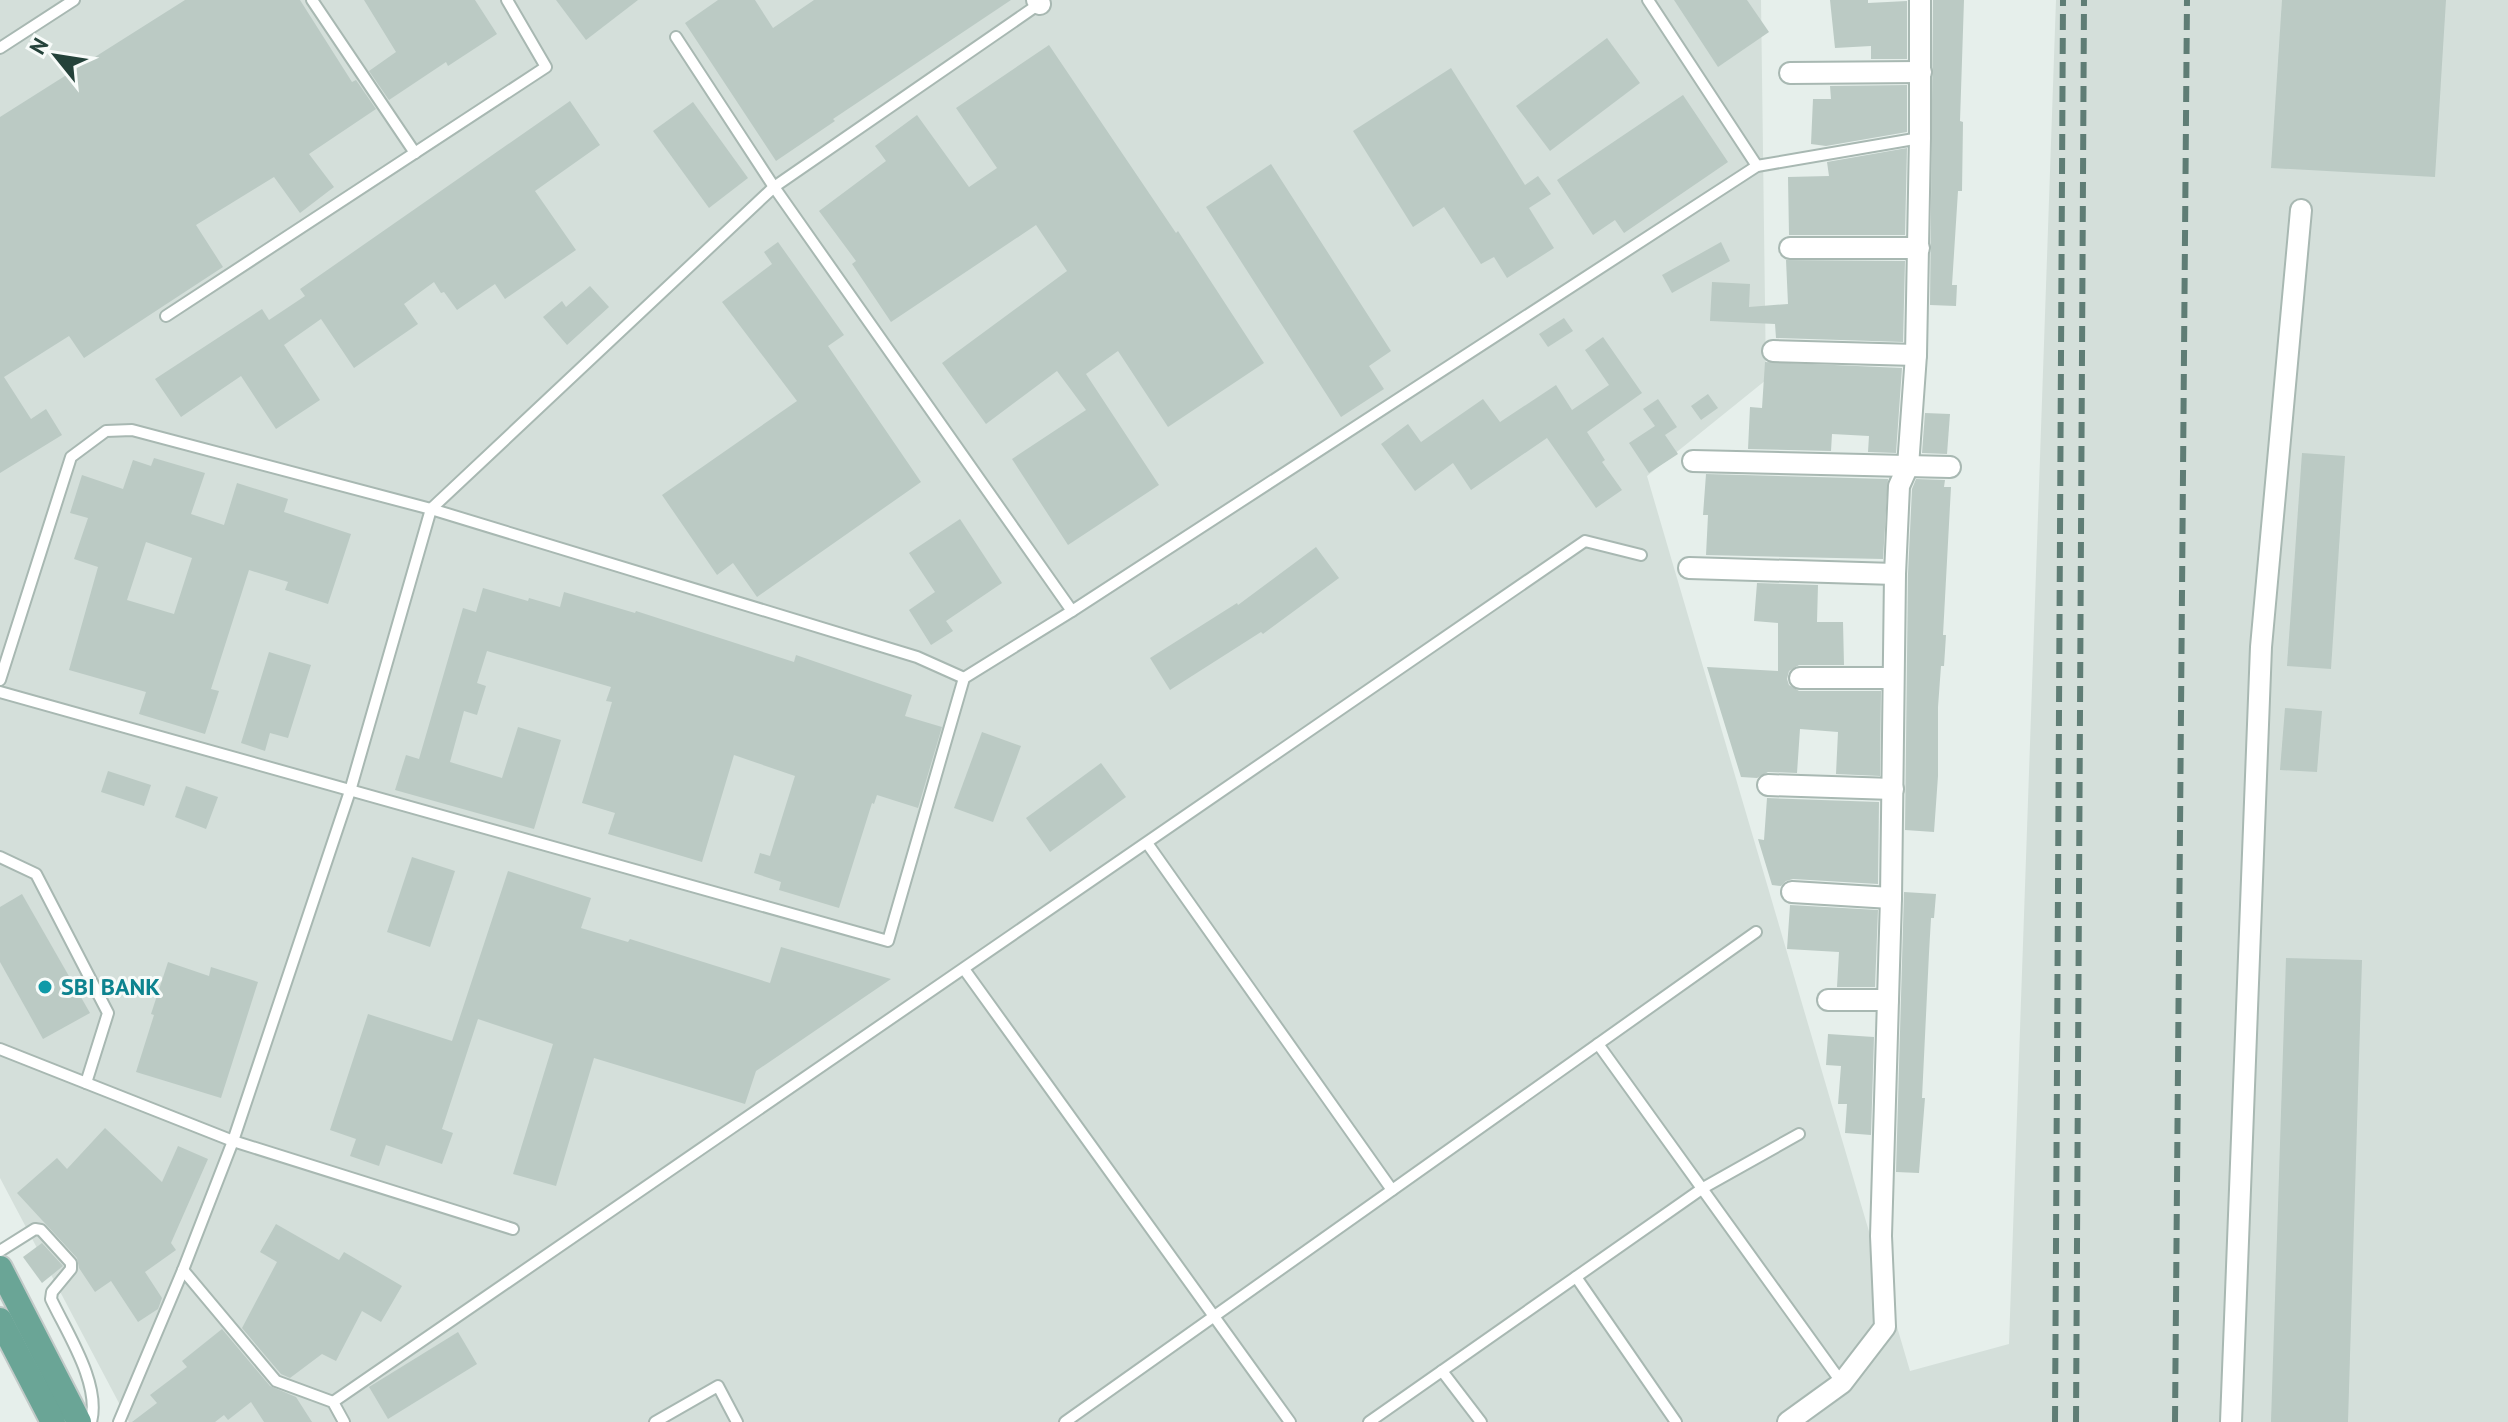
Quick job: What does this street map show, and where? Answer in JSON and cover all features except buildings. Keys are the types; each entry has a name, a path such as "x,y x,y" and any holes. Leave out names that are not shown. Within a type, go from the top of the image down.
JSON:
{"main road":[{"path":"0,1268 79,1422"},
{"path":"0,1320 53,1422"}],"street":[{"path":"1788,1422 1842,1383 1885,1327 1881,1236 1891,898 1895,574 1899,486 1908,466 1916,355 1920,0"},
{"path":"1790,73 1921,72"},
{"path":"2231,1422 2261,647 2301,210"},
{"path":"1790,248 1919,248"},
{"path":"1773,351 1916,355"},
{"path":"1693,461 1950,467"},
{"path":"1689,568 1895,574"},
{"path":"1800,678 1893,678"},
{"path":"1768,785 1893,789"},
{"path":"1792,892 1891,898"},
{"path":"1828,1000 1888,1000"}],"lane":[{"path":"0,48 74,0"},
{"path":"312,0 415,153"},
{"path":"166,316 546,67 507,0"},
{"path":"1648,0 1757,166"},
{"path":"119,1422 233,1141 350,791 431,509 774,187 1041,1"},
{"path":"676,37 774,187 1072,611"},
{"path":"0,692 888,941 964,678 1757,166 1920,138"},
{"path":"0,680 71,457 106,431 132,430 431,509 917,657 964,678"},
{"path":"333,1402 1585,541 1641,555"},
{"path":"1147,843 1392,1190"},
{"path":"0,857 36,874 108,1013 86,1083"},
{"path":"1065,1422 1756,932"},
{"path":"964,969 1290,1422"},
{"path":"1598,1044 1842,1383"},
{"path":"0,1049 233,1141 513,1229"},
{"path":"1369,1422 1703,1188 1799,1134"},
{"path":"0,1251 35,1229 41,1230 71,1263 71,1269 52,1292 51,1299 89,1381 91,1422"},
{"path":"183,1270 276,1381 333,1402 344,1422"},
{"path":"1576,1277 1676,1422"},
{"path":"1442,1371 1481,1422"},
{"path":"655,1422 718,1386 737,1422"}],"shaded area":[{"path":"0,0 1761,0 1766,380 1647,476 1910,1371 2009,1344 2056,0 2508,0 2508,1422 129,1422 0,1178"}],"railway":[{"path":"2055,1422 2063,0"},
{"path":"2076,1422 2084,0"},
{"path":"2175,1422 2187,0"}],"place":[{"name":"SBI BANK","path":"45,987"}]}
